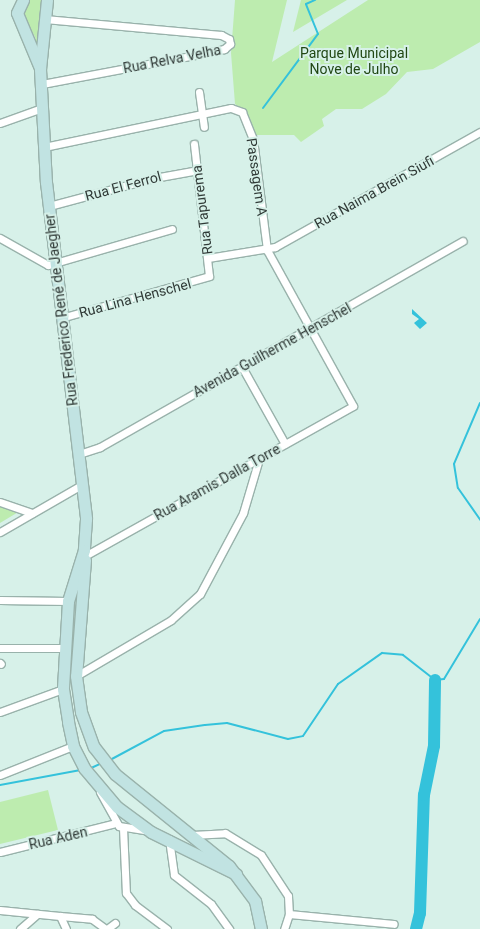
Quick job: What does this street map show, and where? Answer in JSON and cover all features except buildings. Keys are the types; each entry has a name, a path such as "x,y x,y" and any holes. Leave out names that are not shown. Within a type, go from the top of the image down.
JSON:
{"main road":[{"path":"17,13 24,0"},
{"path":"21,28 34,37 44,20 40,0"},
{"name":"Rua Frederico René de Jaegher","path":"47,0 40,69 48,206 54,264 80,454 86,519 76,676 81,712 93,746 109,767 192,835 236,874 255,901 261,929"},
{"name":"Rua Frederico René de Jaegher","path":"17,13 21,28 40,69"},
{"name":"Rua Frederico René de Jaegher","path":"84,555 68,601 64,648 63,689 73,746 84,768 99,790 132,820 151,832 236,874"},
{"path":"68,601 81,608"},
{"path":"73,746 81,742 93,746"},
{"path":"169,840 176,834 177,823"}],"street":[{"path":"15,0 17,13"},
{"name":"Rua Relva Velha","path":"42,84 203,54 230,44 229,39 221,35 44,20"},
{"path":"199,92 204,127"},
{"path":"0,123 42,108"},
{"name":"Passagem A","path":"203,113 236,109 244,114 253,139 267,250"},
{"path":"44,147 203,113"},
{"name":"Rua Naima Brein Siufi","path":"267,250 480,132"},
{"name":"Rua Tapurema","path":"194,144 209,276"},
{"name":"Rua El Ferrol","path":"48,206 154,178 198,170"},
{"path":"0,238 45,265 54,264 172,229"},
{"name":"Avenida Guilherme Henschel","path":"80,454 100,447 463,241"},
{"path":"208,258 267,250 310,329"},
{"name":"Rua Lina Henschel","path":"61,318 209,276"},
{"name":"Rua Aramis Dalla Torre","path":"84,555 353,406 310,329"},
{"path":"242,367 285,444"},
{"path":"76,676 171,620 200,594 243,513 259,459"},
{"path":"0,532 83,484"},
{"path":"0,502 32,513"},
{"path":"0,600 68,601"},
{"path":"0,648 64,648"},
{"path":"0,712 63,689"},
{"path":"0,775 73,746"},
{"name":"Rua Frederico René de Jaegher","path":"99,790 116,823 123,828 151,832"},
{"name":"Rua Aden","path":"0,852 116,823"},
{"path":"123,828 126,893 135,905 167,929"},
{"path":"192,835 225,833 255,850 285,886 289,914 284,929"},
{"path":"169,840 174,875 211,904 229,929"},
{"path":"0,910 92,919 106,929 115,923"},
{"path":"20,929 37,914"},
{"path":"289,914 394,924"},
{"path":"60,916 66,929"}],"green space":[{"path":"24,0 44,0 43,69 35,37 19,8"},
{"name":"Parque Municipal Nove de Julho","path":"235,0 287,0 272,62 368,0 480,0 480,42 433,69 407,72 386,94 362,109 336,109 322,119 324,126 301,142 294,135 256,135 244,111 235,104 231,53"},
{"path":"301,0 347,0 293,32"},
{"path":"0,506 20,511 0,523"},
{"path":"48,790 58,830 0,844 0,802"}],"water":[{"path":"412,309 427,323 420,329 414,323 419,319 412,314"}],"waterway":[{"path":"263,108 318,34 306,4 315,0"},
{"path":"480,403 454,464 458,488 480,520"},
{"path":"110,760 164,731 205,725 227,723 288,739 303,736 338,684 382,653 403,655 435,680 444,679 480,619"},
{"path":"416,929 420,913 424,795 434,746 435,680"},
{"path":"89,769 102,763"},
{"path":"0,785 81,770"}]}
